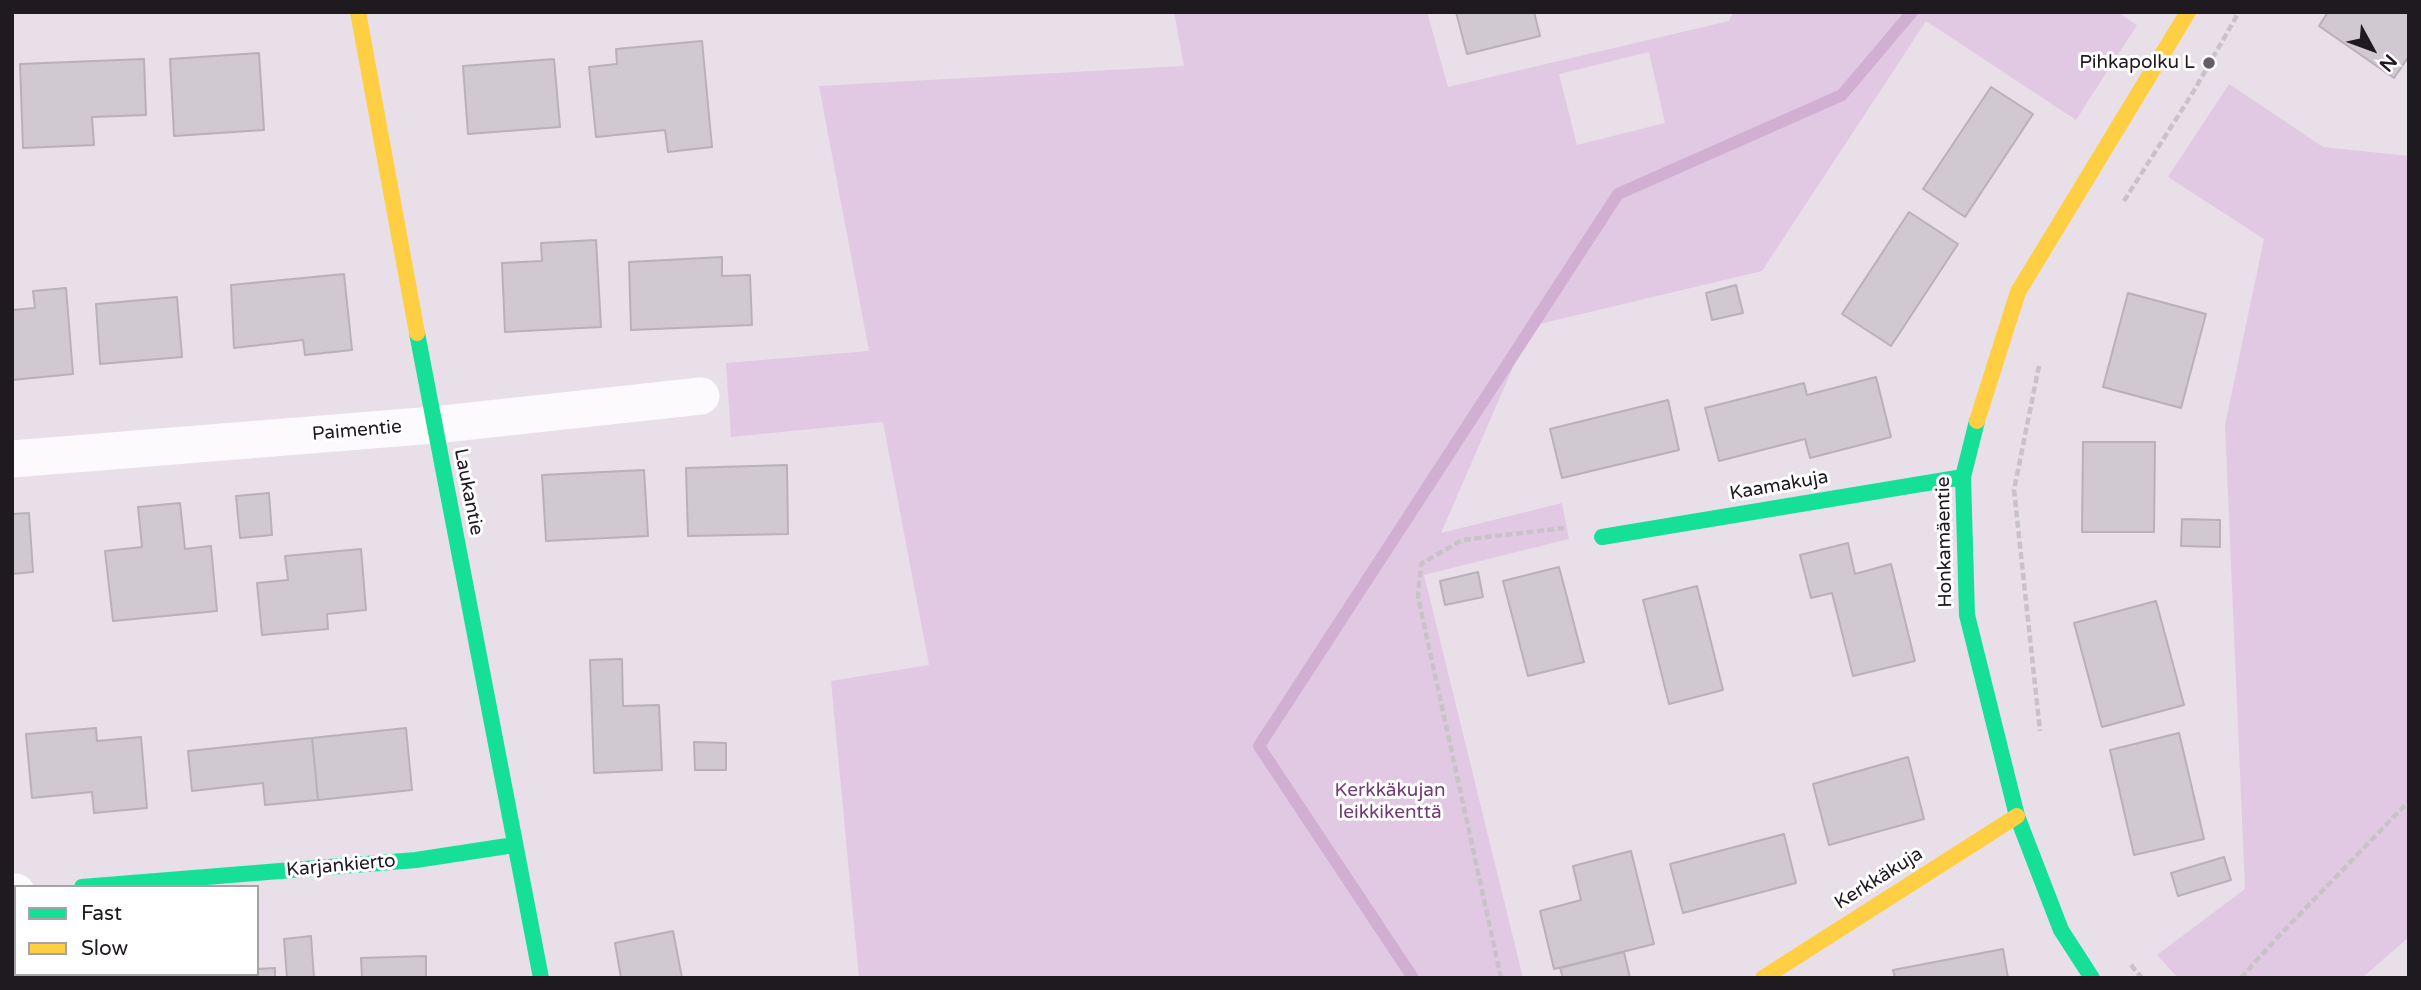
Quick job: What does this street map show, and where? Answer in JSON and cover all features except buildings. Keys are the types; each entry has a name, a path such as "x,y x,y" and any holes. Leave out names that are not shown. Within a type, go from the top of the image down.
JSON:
{"street":[{"name":"Laukantie","path":"358,12 434,425 541,978"},
{"name":"Honkamäentie","path":"2092,978 2061,930 2017,816 1967,615 1963,477 1985,391 2018,292 2188,12"},
{"name":"Paimentie","path":"12,459 434,425 701,396"},
{"name":"Kaamakuja","path":"1602,537 1963,477"},
{"name":"Kerkkäkuja","path":"1763,978 2017,816"},
{"name":"Karjankierto","path":"107,885 416,860 514,845"}],"path":[{"path":"2119,209 2192,94 2239,12"},
{"path":"2040,362 2014,490 2040,733"},
{"path":"1502,978 1418,597 1421,564 1462,540 1567,527 1602,537"},
{"path":"2241,978 2409,801"},
{"path":"2125,957 2142,978"}],"green space":[{"name":"Kerkkäkujan leikkikenttä","path":"1174,12 1427,12 1448,87 1729,21 1733,12 2117,12 2137,25 2076,120 1926,21 1762,271 1531,326 1441,533 1562,503 1569,539 1424,575 1523,978 859,978 831,681 929,665 883,422 731,437 726,363 869,351 819,86 1184,66","holes":["1649,52 1665,123 1577,145 1559,74"]},
{"path":"2229,84 2323,147 2409,156 2409,937 2362,978 2178,978 2157,955 2245,889 2225,425 2264,239 2168,177"}],"waterway":[{"path":"1413,978 1259,746 1618,194 1842,95 1912,12"}],"traffic: fast":[{"path":"417,333 541,978"},
{"path":"1977,421 1963,477 1967,615 2017,816 2061,930 2092,978"},
{"path":"1602,537 1963,477"},
{"path":"107,885 416,860 514,845"}],"traffic: slow":[{"path":"358,12 417,333"},
{"path":"1977,421 2018,292 2188,12"},
{"path":"1763,978 2017,816"}],"place":[{"name":"Pihkapolku L","path":"2209,63"}]}
